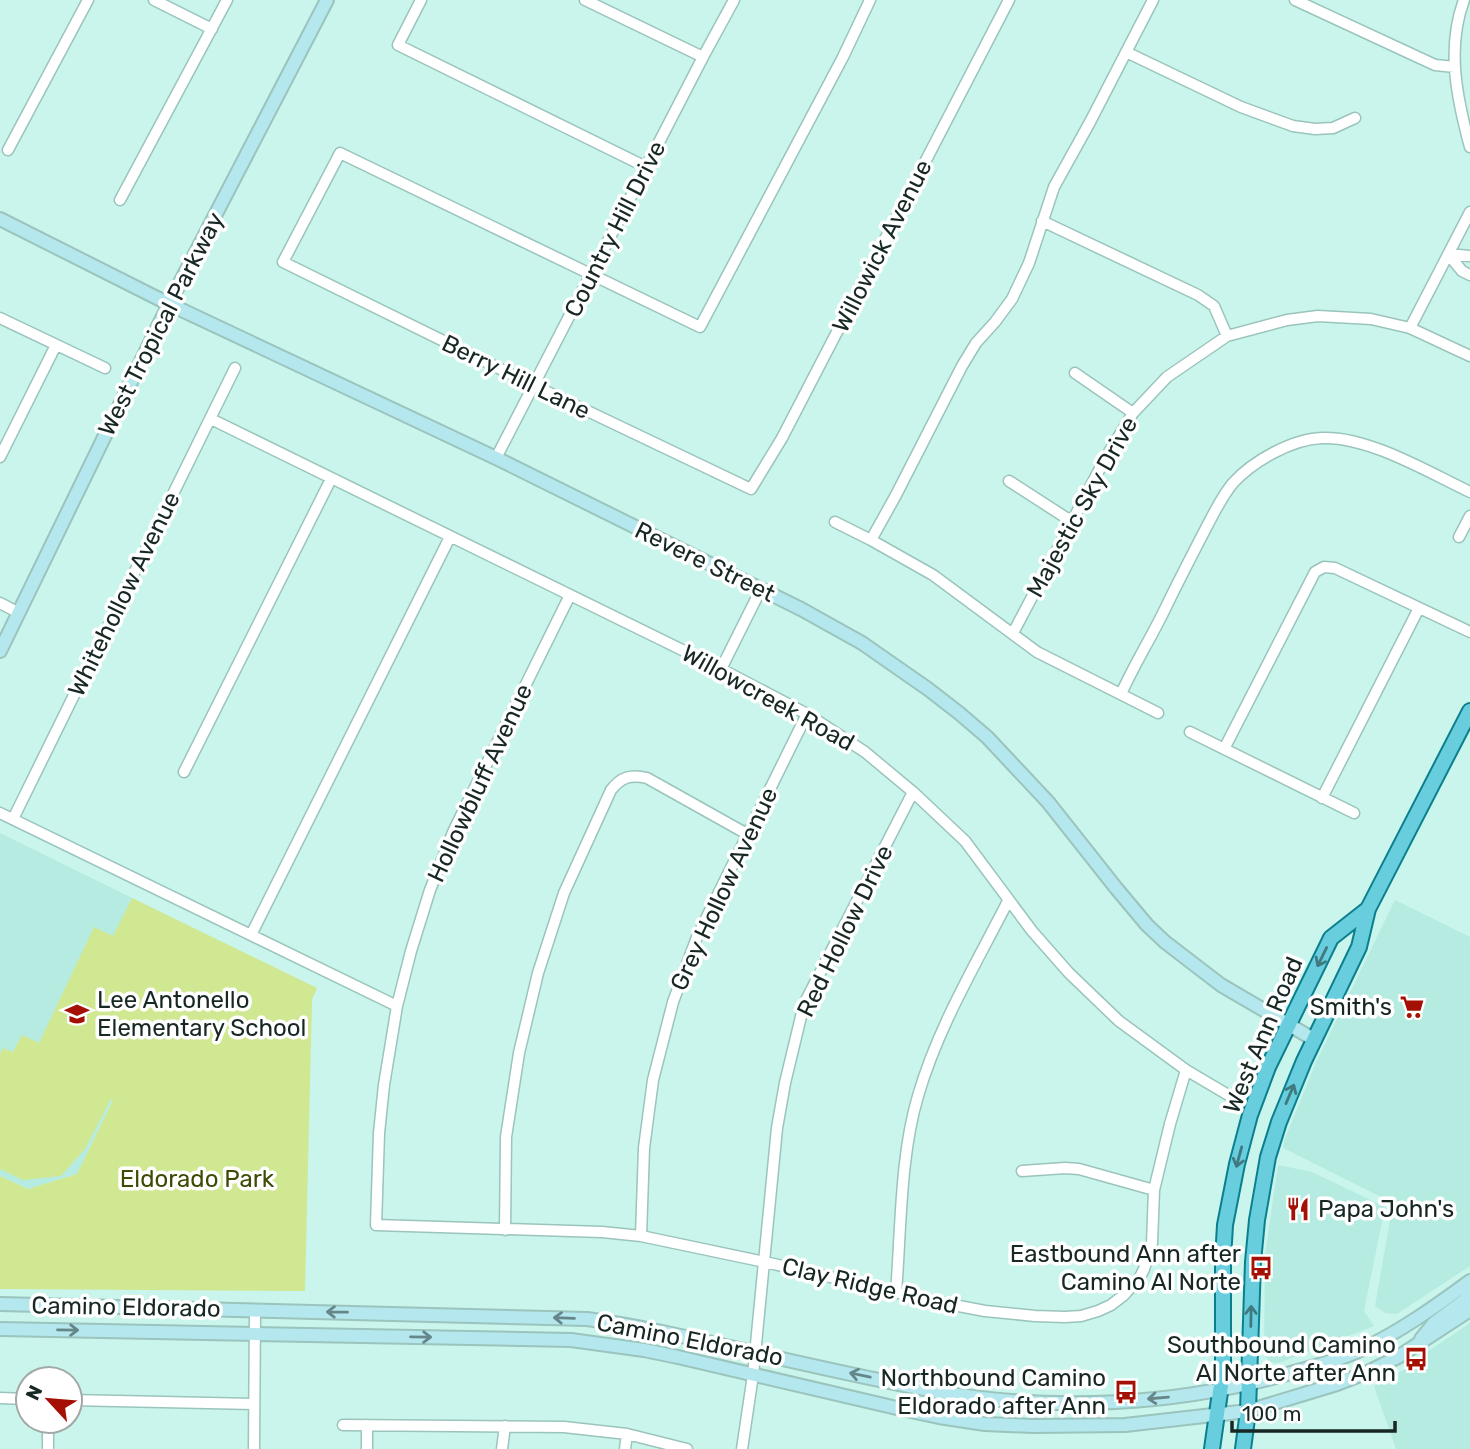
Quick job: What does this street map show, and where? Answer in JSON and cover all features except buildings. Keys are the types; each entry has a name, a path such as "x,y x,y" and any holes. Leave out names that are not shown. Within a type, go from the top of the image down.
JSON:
{"main road":[{"name":"West Tropical Parkway","path":"0,651 169,304 327,0"},
{"name":"Revere Street","path":"0,219 169,304 496,458 802,609 862,643 895,664 986,737 1048,802 1123,897 1165,942 1221,985 1315,1040"},
{"name":"West Ann Road","path":"1242,1449 1250,1384 1253,1262 1259,1201 1268,1157 1286,1101 1359,947 1368,909 1470,711"},
{"name":"West Ann Road","path":"1212,1449 1223,1371 1225,1225 1237,1164 1259,1091 1288,1024 1331,938 1368,909"},
{"name":"Camino Eldorado","path":"0,1304 587,1319 630,1324 938,1391 1009,1401 1053,1403 1171,1397 1221,1390 1320,1365 1392,1335 1470,1281"},
{"path":"1414,1348 1434,1323 1470,1294"},
{"name":"Camino Eldorado","path":"0,1329 571,1340 644,1350 901,1409 985,1423 1032,1426 1125,1425 1248,1411 1297,1397 1368,1372 1414,1348 1470,1310"}],"street":[{"path":"8,150 88,0"},
{"path":"154,0 212,29"},
{"path":"120,200 227,0"},
{"path":"421,0 398,45 646,167"},
{"path":"585,0 703,57"},
{"name":"Country Hill Drive","path":"496,458 734,0"},
{"path":"592,276 701,327 844,57 870,0"},
{"name":"Willowick Avenue","path":"751,489 782,438 1009,0"},
{"path":"871,540 962,366 976,343 1012,299 1029,263 1054,187 1153,0"},
{"path":"1295,0 1435,65 1455,67"},
{"path":"1464,0 1458,15 1455,67 1457,90 1470,146"},
{"path":"1125,52 1241,107 1293,126 1333,128 1355,118"},
{"name":"Berry Hill Lane","path":"592,276 340,153 283,262 751,489"},
{"path":"1409,328 1470,212"},
{"path":"1042,221 1198,295 1214,306 1227,336"},
{"path":"1448,254 1470,256"},
{"path":"1448,254 1462,271 1470,275"},
{"name":"Majestic Sky Drive","path":"1013,633 1105,458 1133,413 1167,377 1227,336 1287,320 1318,316 1371,319 1409,328 1470,356"},
{"path":"0,318 105,368"},
{"path":"0,457 56,345"},
{"name":"Whitehollow Avenue","path":"13,819 236,368"},
{"path":"1075,373 1133,413"},
{"name":"Willowcreek Road","path":"211,419 721,669 807,714 865,752 965,841 1032,931 1069,973 1109,1012 1186,1070 1235,1099"},
{"path":"1121,694 1209,523 1233,483 1255,464 1284,447 1321,438 1353,441 1377,448 1470,492"},
{"path":"184,772 331,479"},
{"path":"1009,481 1071,521"},
{"path":"1459,537 1470,516"},
{"path":"835,522 933,575 1037,652 1158,713"},
{"path":"251,935 450,537"},
{"path":"1224,749 1315,572 1324,567 1335,568 1470,632"},
{"path":"721,669 761,589"},
{"name":"Hollowbluff Avenue","path":"376,1225 384,1085 397,1006 411,951 430,890 454,830 570,595"},
{"path":"0,603 19,613"},
{"path":"1322,798 1419,608"},
{"name":"Grey Hollow Avenue","path":"641,1236 644,1148 653,1080 673,1002 696,937 807,714"},
{"path":"1190,732 1354,813"},
{"path":"505,1230 506,1137 519,1053 538,973 564,893 611,790 628,776 647,778 747,834"},
{"name":"Red Hollow Drive","path":"742,1449 753,1375 777,1128 804,1004 913,792"},
{"path":"0,813 397,1006"},
{"path":"896,1293 906,1153 918,1097 935,1045 1008,901"},
{"name":"Clay Ridge Road","path":"376,1225 602,1232 641,1236 985,1311 1035,1316 1073,1316 1098,1311 1111,1305 1124,1295 1144,1269 1152,1243 1154,1190 1186,1070"},
{"path":"1022,1171 1079,1169 1154,1190"},
{"path":"254,1449 255,1310"},
{"path":"84,1400 254,1404"},
{"path":"343,1425 564,1427 626,1434 687,1449"},
{"path":"367,1425 367,1449"},
{"path":"502,1449 505,1426"},
{"path":"625,1449 626,1434"}],"shaded area":[{"name":"Lee Antonello Elementary School","path":"0,833 195,929 77,1174 28,1189 0,1176"},
{"path":"1395,900 1470,937 1470,1266 1397,1314 1385,1313 1375,1306 1393,1203 1283,1148 1316,1062"},
{"path":"1278,1165 1312,1172 1385,1207 1364,1311 1374,1326 1279,1363 1270,1362 1264,1355 1265,1255"},
{"path":"1470,1323 1470,1449 1396,1449 1374,1386 1416,1363 1427,1352"}],"green space":[{"name":"Eldorado Park","path":"132,898 317,988 312,1000 305,1291 0,1289 0,1176 28,1189 77,1174 113,1100 111,1099 85,1149 61,1176 23,1180 0,1169 0,1054 3,1048 13,1052 22,1035 39,1043 94,927 113,936"}],"place":[{"name":"Smith's","path":"1412,1007"},
{"name":"Lee Antonello Elementary School","path":"77,1014"},
{"name":"Papa John's","path":"1298,1209"},
{"name":"Eastbound Ann after Camino Al Norte","path":"1261,1268"},
{"name":"Southbound Camino Al Norte after Ann","path":"1416,1359"},
{"name":"Northbound Camino Eldorado after Ann","path":"1126,1392"}]}
